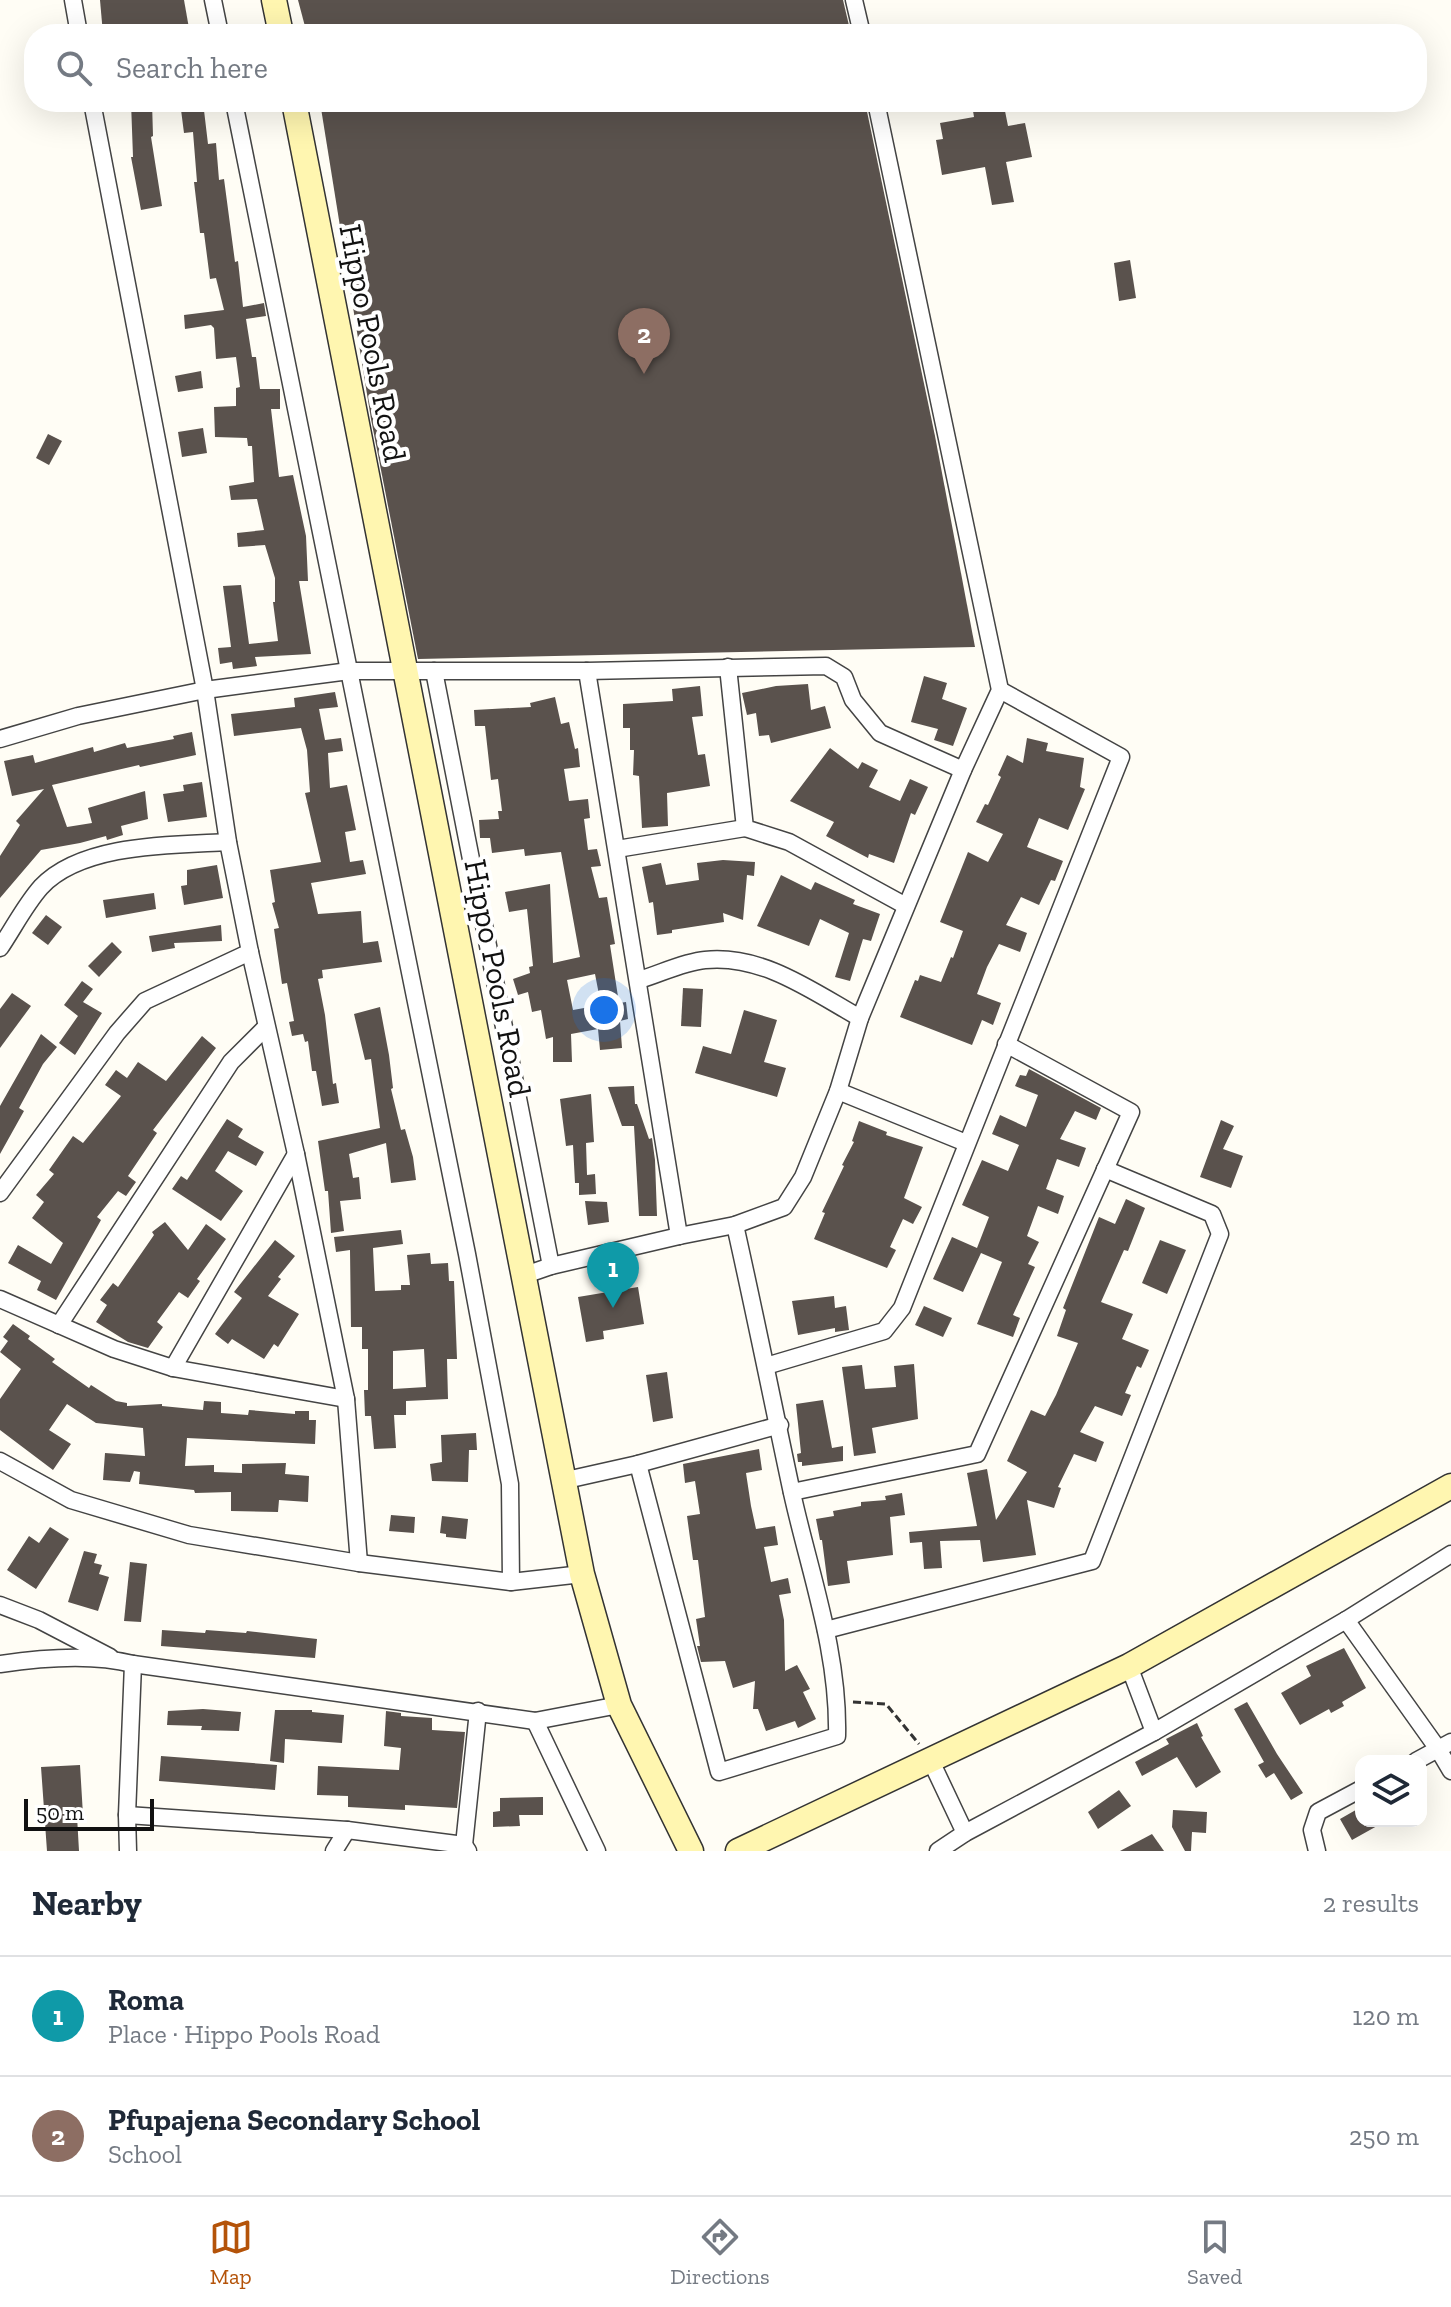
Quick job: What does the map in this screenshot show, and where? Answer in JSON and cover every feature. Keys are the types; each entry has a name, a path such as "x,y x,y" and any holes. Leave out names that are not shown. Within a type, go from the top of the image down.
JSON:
{"street":[{"path":"73,0 77,24"},
{"path":"213,0 218,24"},
{"path":"274,0 279,24"},
{"path":"854,0 860,24"},
{"path":"94,112 205,690 228,842 346,1399 359,1563"},
{"path":"236,112 464,1239 510,1484 511,1582"},
{"name":"Hippo Pools Road","path":"296,112 582,1574 619,1705 691,1851"},
{"path":"525,1275 551,1266 735,1225 784,1207 803,1177 838,1091 860,1018 963,770 1000,690 878,112"},
{"path":"0,739 78,716 205,690 349,671 587,671 826,666 844,677 853,700 880,733 963,770"},
{"path":"728,667 745,828"},
{"path":"434,671 551,1266"},
{"path":"587,671 679,1236"},
{"path":"766,1366 884,1331 902,1308 1121,757 1000,690"},
{"path":"617,849 745,828 789,842 906,906"},
{"path":"0,948 42,886 70,865 137,848 228,842"},
{"path":"0,1193 117,1033 145,1001 250,952"},
{"path":"639,980 704,960 751,962 791,979 860,1018"},
{"path":"59,1325 231,1062 266,1027"},
{"path":"792,1492 977,1454 1131,1112 1006,1044"},
{"path":"838,1091 966,1143"},
{"path":"173,1368 296,1154"},
{"path":"826,1630 1092,1561 1220,1234 1212,1214 1105,1169"},
{"path":"638,1464 719,1772 837,1736 838,1701 826,1630 792,1492 735,1225"},
{"path":"0,1299 114,1349 173,1368 346,1399"},
{"path":"562,1481 638,1464 780,1425"},
{"path":"0,1461 71,1500 189,1535 359,1563 511,1582 582,1574"},
{"path":"738,1851 1129,1666 1451,1486"},
{"path":"930,1759 953,1844 1154,1732 1346,1620 1451,1554"},
{"path":"0,1605 39,1620 114,1659 133,1664 535,1721 619,1705"},
{"path":"1346,1620 1445,1746 1451,1771"},
{"path":"0,1664 114,1659"},
{"path":"128,1851 133,1664"},
{"path":"1129,1666 1154,1732"},
{"path":"127,1815 347,1830 466,1848 478,1711"},
{"path":"535,1721 597,1851"},
{"path":"1427,1755 1445,1746"},
{"path":"1317,1851 1312,1830 1318,1812 1355,1792"},
{"path":"334,1851 347,1830"}],"path":[{"path":"838,1701 886,1704 930,1759"}],"building":[{"path":"100,0 184,0 188,24 102,24"},
{"path":"298,0 843,0 849,24 304,24"},
{"path":"131,112 152,112 151,137 162,206 141,210 133,157"},
{"path":"181,112 204,112 208,144 216,143 219,180 224,179 243,307 264,303 266,316 246,319 252,357 256,357 260,389 280,389 280,409 271,409 279,477 293,475 306,536 308,581 299,581 311,654 255,657 257,666 233,669 232,662 220,664 218,648 231,647 223,586 241,585 249,644 278,641 273,602 275,578 265,545 238,547 237,533 264,530 257,499 231,500 229,486 254,482 252,446 248,446 247,438 215,437 214,407 236,406 236,388 240,387 236,357 216,359 214,328 211,325 185,329 184,315 224,310 216,278 210,279 204,233 200,233 194,182 197,182 193,132 184,133"},
{"path":"322,112 867,112 935,436 975,647 418,659 371,419"},
{"path":"973,112 1005,112 1008,126 1025,123 1032,157 1006,162 1014,202 992,205 985,167 942,175 936,140 943,139 940,123 974,117"},
{"path":"1130,260 1136,298 1119,301 1114,263"},
{"path":"201,371 203,388 178,392 175,376"},
{"path":"203,428 207,453 182,457 178,432"},
{"path":"48,434 62,441 49,465 36,458"},
{"path":"924,676 947,683 942,699 967,708 953,746 934,740 938,729 911,722"},
{"path":"808,684 811,710 825,706 831,728 771,743 769,735 759,736 756,713 747,715 742,693"},
{"path":"700,686 703,716 692,717 698,755 705,754 710,786 667,793 668,826 642,828 639,776 633,775 634,750 630,750 630,728 623,728 623,704 673,701 672,689"},
{"path":"335,692 338,707 319,709 325,740 341,738 343,751 328,753 330,788 347,785 356,830 345,832 350,862 363,860 366,874 311,883 318,914 361,911 363,943 378,941 382,962 322,970 323,978 318,979 333,1084 336,1083 339,1103 322,1106 316,1071 312,1071 308,1041 305,1042 303,1034 292,1036 289,1022 294,1021 287,983 282,984 274,929 279,928 272,903 275,902 270,870 321,862 305,793 310,792 307,750 301,728 234,736 231,714 295,707 294,698"},
{"path":"555,697 561,724 569,722 575,749 578,748 580,767 564,769 569,801 588,799 590,818 584,819 588,850 597,849 601,866 591,867 599,898 607,897 615,944 610,945 619,1003 626,1002 628,1019 620,1021 622,1048 600,1050 598,1029 571,1034 572,1062 553,1062 553,1037 546,1039 541,1010 532,1012 528,992 518,995 513,979 530,973 529,967 533,966 527,909 509,912 505,892 550,884 553,963 580,957 561,852 525,856 524,849 492,853 490,838 480,838 479,820 499,819 498,811 502,811 498,779 491,780 485,726 475,726 474,710 531,707 530,703","holes":["595,974 601,1005 573,1010 567,980"]},
{"path":"192,732 196,755 52,785 67,827 92,823 88,808 145,791 148,819 121,826 123,835 107,840 106,836 41,850 0,898 0,856 20,825 16,821 44,789 12,796 4,761 33,755 35,763 93,747 94,752 125,743 127,748 174,739 173,736"},
{"path":"1027,738 1048,743 1046,751 1084,758 1080,787 1085,789 1068,830 1039,818 1027,847 1063,861 1055,881 1051,880 1039,905 1021,897 1006,925 1027,933 1020,952 999,944 987,967 977,994 1001,1003 993,1025 982,1020 972,1045 900,1017 915,980 918,981 920,975 941,982 953,958 963,931 940,922 968,852 988,862 1003,834 976,822 1001,777 998,775 1007,755 1023,763"},
{"path":"830,748 858,769 862,762 878,770 869,787 900,801 910,779 928,787 915,815 911,813 894,863 869,854 868,858 826,836 834,822 790,801"},
{"path":"202,782 207,817 168,822 163,794 184,791 183,785"},
{"path":"723,860 755,862 754,876 747,875 743,920 723,913 724,922 657,935 653,902 649,903 642,867 661,863 666,885 699,880 697,863"},
{"path":"217,865 223,898 184,905 181,886 187,885 187,870"},
{"path":"781,875 811,890 815,882 855,900 853,904 880,914 871,941 863,939 850,981 835,977 849,933 820,919 809,946 757,926"},
{"path":"154,893 156,909 106,918 103,900"},
{"path":"46,915 62,927 48,945 32,933"},
{"path":"221,925 222,941 174,943 175,948 152,952 149,936"},
{"path":"112,942 122,952 99,977 88,966"},
{"path":"82,981 93,989 83,1002 102,1013 75,1055 59,1043 78,1016 64,1005"},
{"path":"683,988 703,989 701,1027 681,1026"},
{"path":"12,993 31,1006 0,1048 0,1009"},
{"path":"380,1007 389,1055 391,1089 401,1130 405,1129 413,1157 416,1180 391,1183 386,1143 349,1154 353,1178 359,1177 361,1199 340,1201 344,1231 331,1233 328,1191 325,1191 318,1141 380,1128 371,1059 365,1060 354,1014"},
{"path":"744,1010 777,1020 764,1062 786,1068 777,1097 695,1073 703,1046 731,1054"},
{"path":"41,1034 57,1047 43,1064 19,1108 24,1111 0,1154 0,1106"},
{"path":"202,1036 216,1048 153,1130 157,1133 128,1176 136,1182 126,1196 118,1191 97,1217 101,1220 56,1300 37,1290 41,1281 8,1263 18,1245 51,1264 63,1243 32,1218 44,1202 36,1195 54,1174 49,1170 73,1136 83,1143 121,1096 105,1085 116,1070 127,1078 138,1062 166,1081"},
{"path":"1029,1069 1101,1108 1096,1120 1075,1111 1060,1139 1086,1148 1079,1167 1057,1159 1046,1189 1064,1196 1058,1214 1038,1206 1027,1236 1039,1242 1028,1264 1035,1267 1013,1315 1020,1318 1013,1337 977,1324 1002,1262 981,1253 963,1292 933,1279 952,1237 977,1248 989,1217 962,1205 982,1160 1008,1171 1019,1145 992,1134 1000,1115 1026,1127 1038,1095 1015,1086 1020,1075 1026,1076"},
{"path":"634,1086 635,1104 649,1139 652,1138 657,1216 639,1216 634,1126 622,1126 608,1087"},
{"path":"591,1094 594,1142 586,1143 587,1175 595,1174 596,1194 579,1195 579,1183 575,1183 573,1145 566,1146 560,1099"},
{"path":"227,1119 243,1129 238,1137 264,1152 256,1166 228,1151 215,1171 243,1191 221,1221 172,1189 181,1176 187,1180"},
{"path":"1221,1120 1234,1126 1223,1149 1243,1156 1231,1188 1200,1177"},
{"path":"859,1121 887,1132 886,1135 923,1147 904,1198 922,1207 913,1224 903,1219 890,1247 896,1250 887,1268 814,1239 825,1213 822,1212 854,1142"},
{"path":"1126,1199 1145,1208 1128,1251 1124,1250 1101,1302 1133,1314 1122,1339 1149,1350 1141,1368 1137,1366 1125,1393 1131,1395 1122,1416 1095,1406 1080,1432 1104,1442 1096,1462 1074,1454 1058,1487 1061,1488 1054,1508 1027,1500 1036,1555 983,1562 980,1540 940,1541 942,1568 924,1569 922,1542 910,1543 909,1532 977,1526 967,1473 987,1469 996,1520 1027,1472 1007,1461 1031,1410 1045,1416 1056,1395 1078,1343 1057,1336 1066,1310 1063,1308 1099,1217 1115,1224"},
{"path":"585,1201 607,1202 609,1222 588,1225"},
{"path":"165,1222 188,1250 206,1224 226,1239 197,1279 200,1281 188,1298 179,1292 157,1322 163,1327 148,1348 128,1342 96,1322 107,1305 100,1300 113,1283 118,1287 154,1235 152,1232"},
{"path":"401,1230 403,1244 373,1248 375,1291 401,1290 401,1285 410,1285 407,1255 430,1253 431,1264 448,1263 449,1281 454,1281 457,1359 447,1359 448,1399 406,1401 406,1415 394,1415 396,1448 374,1449 371,1416 365,1416 368,1349 362,1349 362,1327 351,1327 350,1250 336,1252 334,1237","holes":["424,1349 426,1387 393,1389 393,1351"]},
{"path":"275,1240 295,1256 268,1296 299,1314 278,1347 274,1344 264,1359 232,1339 228,1344 215,1334 242,1298 234,1292"},
{"path":"1160,1240 1186,1250 1167,1294 1142,1283"},
{"path":"638,1287 644,1324 603,1331 604,1339 586,1342 578,1297"},
{"path":"834,1296 835,1308 846,1306 849,1330 835,1332 835,1328 798,1335 792,1301"},
{"path":"924,1306 952,1318 943,1337 915,1325"},
{"path":"13,1324 55,1359 52,1362 89,1388 91,1385 116,1401 127,1403 127,1406 162,1404 203,1410 204,1401 221,1402 221,1413 248,1415 249,1410 295,1414 295,1411 309,1411 309,1420 316,1420 315,1444 187,1438 185,1466 214,1465 214,1472 242,1473 242,1464 286,1463 285,1474 309,1476 308,1502 279,1500 278,1512 231,1511 231,1492 195,1493 194,1490 139,1484 140,1472 134,1471 130,1482 103,1480 105,1453 145,1456 143,1428 96,1423 67,1404 49,1430 71,1444 53,1470 0,1430 0,1399 21,1369 0,1352 8,1341 3,1337"},
{"path":"914,1364 918,1419 872,1428 876,1453 854,1456 842,1367 862,1365 865,1389 896,1387 894,1366"},
{"path":"667,1372 673,1418 653,1422 646,1375"},
{"path":"823,1400 832,1448 843,1446 843,1461 802,1466 797,1454 801,1453 796,1404"},
{"path":"476,1433 477,1450 469,1450 468,1482 432,1481 430,1464 442,1462 441,1435"},
{"path":"759,1449 762,1470 746,1473 756,1529 775,1526 778,1545 764,1547 771,1582 788,1578 791,1593 779,1595 784,1620 785,1671 797,1665 810,1689 803,1692 816,1719 798,1728 795,1721 766,1731 758,1709 753,1709 755,1681 733,1688 725,1661 701,1662 696,1619 705,1617 698,1560 693,1560 687,1516 700,1514 695,1481 685,1483 683,1464"},
{"path":"902,1493 905,1515 890,1517 893,1555 847,1561 850,1583 828,1586 816,1519 834,1516 833,1511 861,1506 861,1502 886,1500 885,1496"},
{"path":"391,1515 415,1517 414,1533 389,1531"},
{"path":"442,1516 468,1519 466,1539 446,1537 446,1534 440,1533"},
{"path":"50,1527 69,1539 36,1589 7,1570 29,1536 39,1543"},
{"path":"84,1551 97,1554 94,1563 102,1565 99,1574 109,1577 98,1611 68,1602"},
{"path":"130,1562 147,1564 141,1622 124,1621"},
{"path":"162,1630 205,1633 206,1630 247,1631 317,1639 315,1658 161,1646"},
{"path":"1344,1648 1366,1688 1342,1702 1344,1706 1331,1713 1329,1709 1300,1725 1281,1693 1311,1676 1306,1666"},
{"path":"1247,1702 1303,1793 1291,1800 1274,1773 1266,1778 1258,1765 1264,1762 1234,1709"},
{"path":"203,1709 241,1712 239,1731 167,1725 168,1711"},
{"path":"275,1710 312,1710 344,1715 342,1743 285,1739 284,1763 270,1761"},
{"path":"386,1711 401,1713 401,1716 432,1718 432,1730 465,1732 457,1808 405,1805 405,1810 348,1807 348,1796 317,1795 318,1766 399,1770 401,1748 384,1746"},
{"path":"1197,1723 1201,1737 1221,1772 1196,1788 1177,1757 1142,1776 1135,1762 1169,1744 1166,1739"},
{"path":"161,1756 277,1765 275,1790 159,1781"},
{"path":"80,1765 83,1815 77,1816 79,1851 47,1851 41,1767"},
{"path":"1119,1790 1131,1806 1098,1829 1088,1812"},
{"path":"543,1797 543,1815 519,1815 520,1826 493,1827 493,1812 500,1811 500,1798"},
{"path":"1173,1810 1207,1812 1206,1833 1192,1832 1191,1851 1185,1851 1172,1827"},
{"path":"1355,1810 1355,1827 1375,1827 1352,1840 1340,1819"},
{"path":"1152,1834 1164,1851 1120,1851"}],"place":[{"name":"Pfupajena Secondary School","path":"644,374"},
{"name":"Roma","path":"613,1308"}]}
